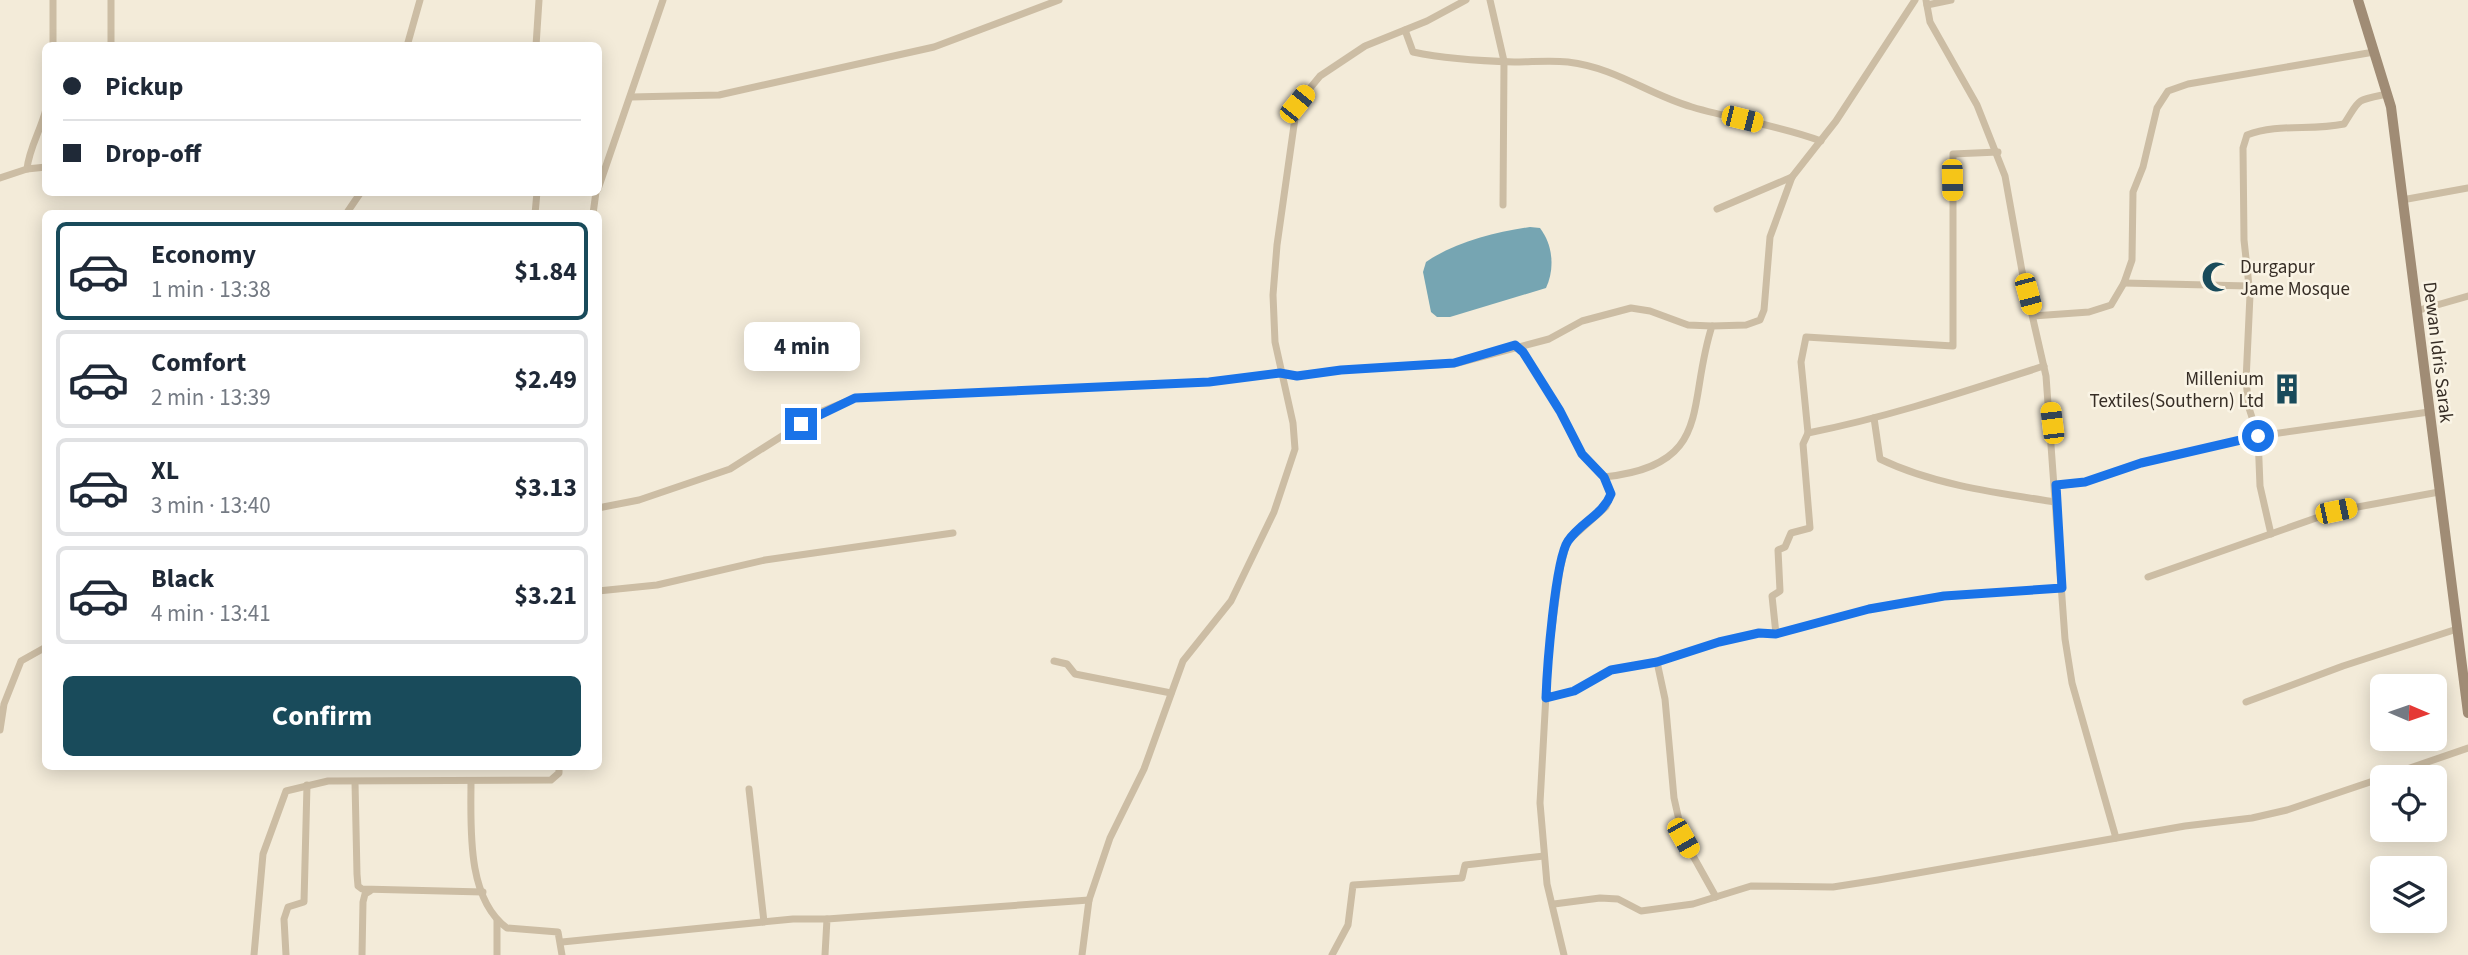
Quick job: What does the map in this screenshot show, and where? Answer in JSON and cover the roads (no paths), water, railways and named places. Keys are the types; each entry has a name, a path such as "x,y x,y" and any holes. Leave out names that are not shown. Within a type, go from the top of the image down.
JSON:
{"main road":[{"name":"Dewan Idris Sarak","path":"2357,0 2387,94 2468,713"}],"street":[{"path":"53,0 53,42"},
{"path":"111,0 111,42"},
{"path":"408,42 420,0"},
{"path":"536,42 539,0"},
{"path":"602,176 663,0"},
{"path":"631,97 719,94 921,50 1059,0"},
{"path":"1082,955 1089,900 1110,838 1143,769 1183,661 1231,600 1274,512 1295,449 1293,424 1275,342 1273,295 1277,245 1297,104 1320,76 1366,46 1466,0"},
{"path":"1490,0 1504,61 1503,205"},
{"path":"602,507 639,500 730,469 821,412 855,398 1209,382 1280,373 1297,376 1341,370 1454,363 1515,345 1549,339 1581,321 1631,308 1650,310 1688,325 1746,325 1760,320 1764,310 1770,237 1792,177 1821,141 1914,0"},
{"path":"1951,0 1926,2 1930,22 1977,105 1998,152 2044,366 2056,485 2065,639 2072,684 2116,838"},
{"path":"1405,30 1413,52 1504,61 1566,62 1587,66 1635,81 1653,94 1693,108 1793,130 1821,141"},
{"path":"2034,316 2089,312 2112,304 2124,283 2132,260 2133,192 2143,167 2157,108 2168,91 2188,84 2374,52"},
{"path":"2271,534 2260,486 2258,436 2246,381 2249,286 2244,240 2243,148 2247,135 2283,127 2344,124 2351,107 2360,100 2387,94"},
{"path":"27,169 28,157 42,122"},
{"path":"1776,634 1771,604 1772,596 1780,591 1778,550 1785,547 1791,533 1809,531 1810,528 1803,444 1808,433 1801,362 1806,337 1953,346 1953,154 1998,152"},
{"path":"0,178 27,169 42,167"},
{"path":"1717,209 1792,177"},
{"path":"2402,200 2468,188"},
{"path":"2124,283 2249,286"},
{"path":"2416,311 2468,296"},
{"path":"1604,477 1659,465 1683,442 1701,389 1702,366 1712,326"},
{"path":"1515,345 1523,352 1560,411 1582,454 1604,477 1611,494 1606,507 1567,542 1560,569 1546,698 1539,803 1544,856 1564,955"},
{"path":"1808,433 1954,397 2044,366"},
{"path":"2056,485 2085,482 2141,463 2258,436 2429,412"},
{"path":"1874,418 1880,459 1901,470 1934,481 2056,502"},
{"path":"2148,577 2336,511 2439,492"},
{"path":"602,591 656,585 765,560 953,533"},
{"path":"1546,698 1574,691 1611,670 1657,662 1719,642 1759,633 1776,634 1902,602 2013,590 2062,588"},
{"path":"2246,702 2343,666 2457,629"},
{"path":"0,730 4,704 21,661 42,649"},
{"path":"1054,661 1068,664 1075,674 1171,693"},
{"path":"1657,662 1665,699 1674,798 1683,838 1716,897"},
{"path":"2418,765 2468,748"},
{"path":"254,955 263,854 276,812 286,791 328,781 551,780 559,770"},
{"path":"471,781 475,859 483,892 498,921 507,928 558,932 562,942 562,955"},
{"path":"1554,904 1600,898 1618,899 1642,911 1693,904 1751,886 1833,887 2116,838 2252,818 2287,810 2370,781"},
{"path":"355,782 358,886 370,891 483,892"},
{"path":"286,955 284,919 289,906 304,902 307,785"},
{"path":"749,789 764,922"},
{"path":"1332,955 1348,925 1353,885 1462,878 1465,865 1544,856"},
{"path":"362,955 363,902 365,894 370,891"},
{"path":"562,942 764,922 1089,900"},
{"path":"825,955 827,919"},
{"path":"497,955 498,921"}],"water":[{"path":"1530,227 1540,228 1550,249 1551,273 1546,288 1450,317 1437,317 1431,312 1423,272 1426,262 1476,239"}],"place":[{"name":"Durgapur Jame Mosque","path":"2217,277"},
{"name":"Millenium Textiles(Southern) Ltd","path":"2287,389"}]}
